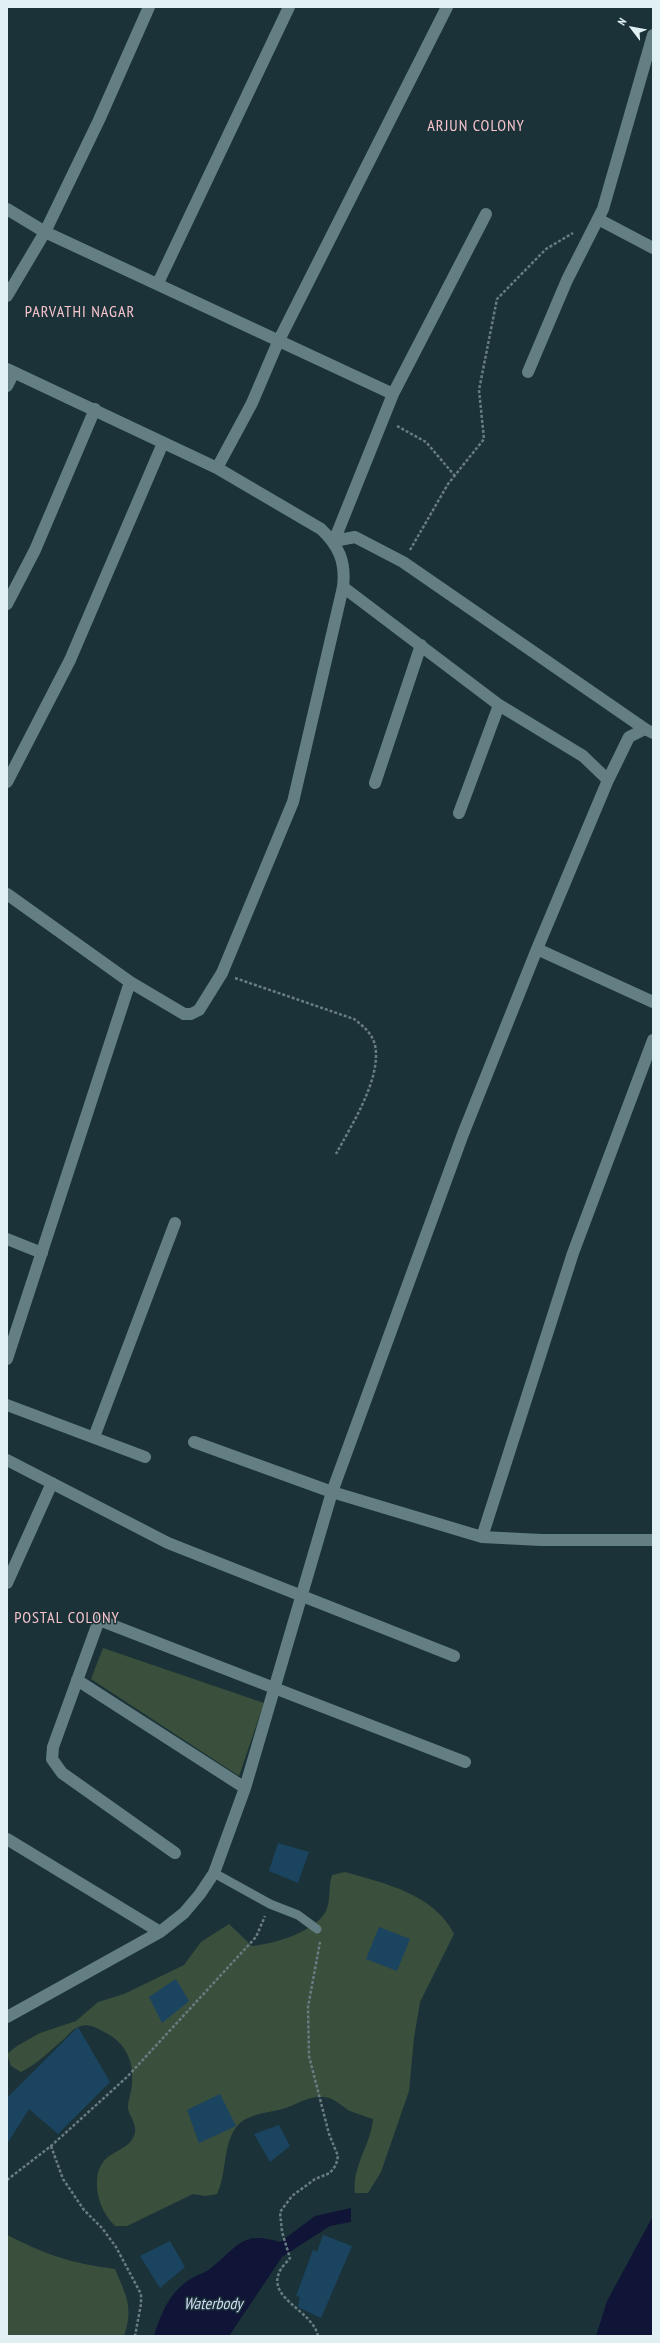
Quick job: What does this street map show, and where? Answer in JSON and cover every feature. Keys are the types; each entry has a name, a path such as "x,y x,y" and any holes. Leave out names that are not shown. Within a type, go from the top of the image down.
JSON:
{"street":[{"path":"7,296 45,232 99,120 149,7"},
{"path":"158,284 289,7"},
{"path":"217,468 252,403 278,342 448,7"},
{"path":"528,372 567,280 603,209 653,35"},
{"path":"7,209 45,232 158,284 278,342 393,394"},
{"path":"334,541 382,418 393,394 486,214"},
{"path":"598,219 653,248"},
{"path":"7,386 10,370 217,468 321,529 334,541 342,556 345,572 343,587 293,802 222,974 205,1003 192,1014 184,1014 130,982 7,894"},
{"path":"7,604 35,550 95,409"},
{"path":"7,782 70,660 164,442"},
{"path":"334,541 355,536 403,562 649,731"},
{"path":"343,587 499,705 582,756 608,780"},
{"path":"374,783 421,645"},
{"path":"459,813 499,705"},
{"path":"7,2017 160,1932 184,1913 200,1894 214,1873 245,1788 332,1492 463,1134 537,949 608,780 629,737 649,731"},
{"path":"537,949 653,1002"},
{"path":"7,1359 130,982"},
{"path":"482,1537 573,1253 653,1040"},
{"path":"94,1437 175,1223"},
{"path":"7,1239 42,1253"},
{"path":"7,1405 145,1457"},
{"path":"194,1442 332,1492 482,1537 541,1540 653,1540"},
{"path":"7,1460 168,1543 454,1656"},
{"path":"7,1583 52,1483"},
{"path":"174,1853 56,1767 52,1759 53,1747 99,1620 465,1762"},
{"path":"77,1680 245,1788"},
{"path":"7,1839 160,1932"}],"lane":[{"path":"214,1873 270,1904 298,1915 317,1929"}],"path":[{"path":"403,562 448,484 484,439 479,390 497,299 546,249 598,219"},
{"path":"382,418 426,442 455,476"},
{"path":"222,974 354,1018 368,1030 375,1045 374,1071 365,1098 336,1154"},
{"path":"7,2180 51,2146 127,2077 256,1937 270,1904"},
{"path":"317,1929 321,1936 308,2007 309,2056 329,2134 338,2156 336,2165 330,2173 315,2180 284,2204 280,2212 282,2232 290,2258 279,2273 278,2288 283,2296 307,2316 318,2336"},
{"path":"51,2146 63,2179 84,2210 102,2228 116,2247 141,2294 142,2304 135,2336"}],"green space":[{"path":"103,1648 264,1703 239,1776 91,1679"},
{"path":"345,1872 407,1892 434,1909 445,1920 454,1934 420,2002 414,2038 409,2091 381,2172 368,2193 355,2193 355,2183 356,2173 369,2138 373,2119 350,2111 332,2099 316,2097 282,2109 253,2116 241,2122 236,2127 229,2141 222,2179 217,2194 205,2196 193,2194 127,2226 115,2226 101,2205 97,2180 99,2170 103,2162 127,2145 132,2140 135,2133 135,2126 128,2107 132,2086 130,2059 123,2046 111,2036 94,2027 85,2025 74,2029 43,2057 21,2072 11,2066 7,2054 17,2046 40,2033 76,2021 98,2002 124,1994 184,1965 201,1942 229,1924 252,1946 282,1940 304,1931 321,1918 326,1911 332,1875"},
{"path":"7,2235 34,2248 59,2257 85,2264 115,2269 125,2294 128,2309 127,2326 124,2336 7,2336"}],"water":[{"name":"Waterbody","path":"351,2208 351,2222 330,2226 282,2257 229,2336 154,2336 167,2303 178,2289 192,2278 209,2270 234,2247 248,2239 257,2238 280,2242 315,2216"},
{"path":"653,2216 653,2336 596,2336 607,2301"}],"building":[{"path":"278,1843 309,1852 298,1883 269,1871"},
{"path":"379,1927 410,1939 397,1971 366,1959"},
{"path":"176,1979 189,2001 162,2023 149,1997"},
{"path":"78,2027 110,2082 58,2134 29,2109 7,2144 7,2098"},
{"path":"220,2094 236,2126 199,2143 187,2110"},
{"path":"279,2125 290,2146 270,2162 254,2134"},
{"path":"323,2235 352,2246 321,2318 298,2307 300,2297 296,2296 313,2250 317,2252"},
{"path":"170,2241 185,2267 160,2288 140,2256"}],"district":[{"name":"ARJUN COLONY","path":"476,126"},
{"name":"PARVATHI NAGAR","path":"80,312"},
{"name":"POSTAL COLONY","path":"67,1618"}]}
